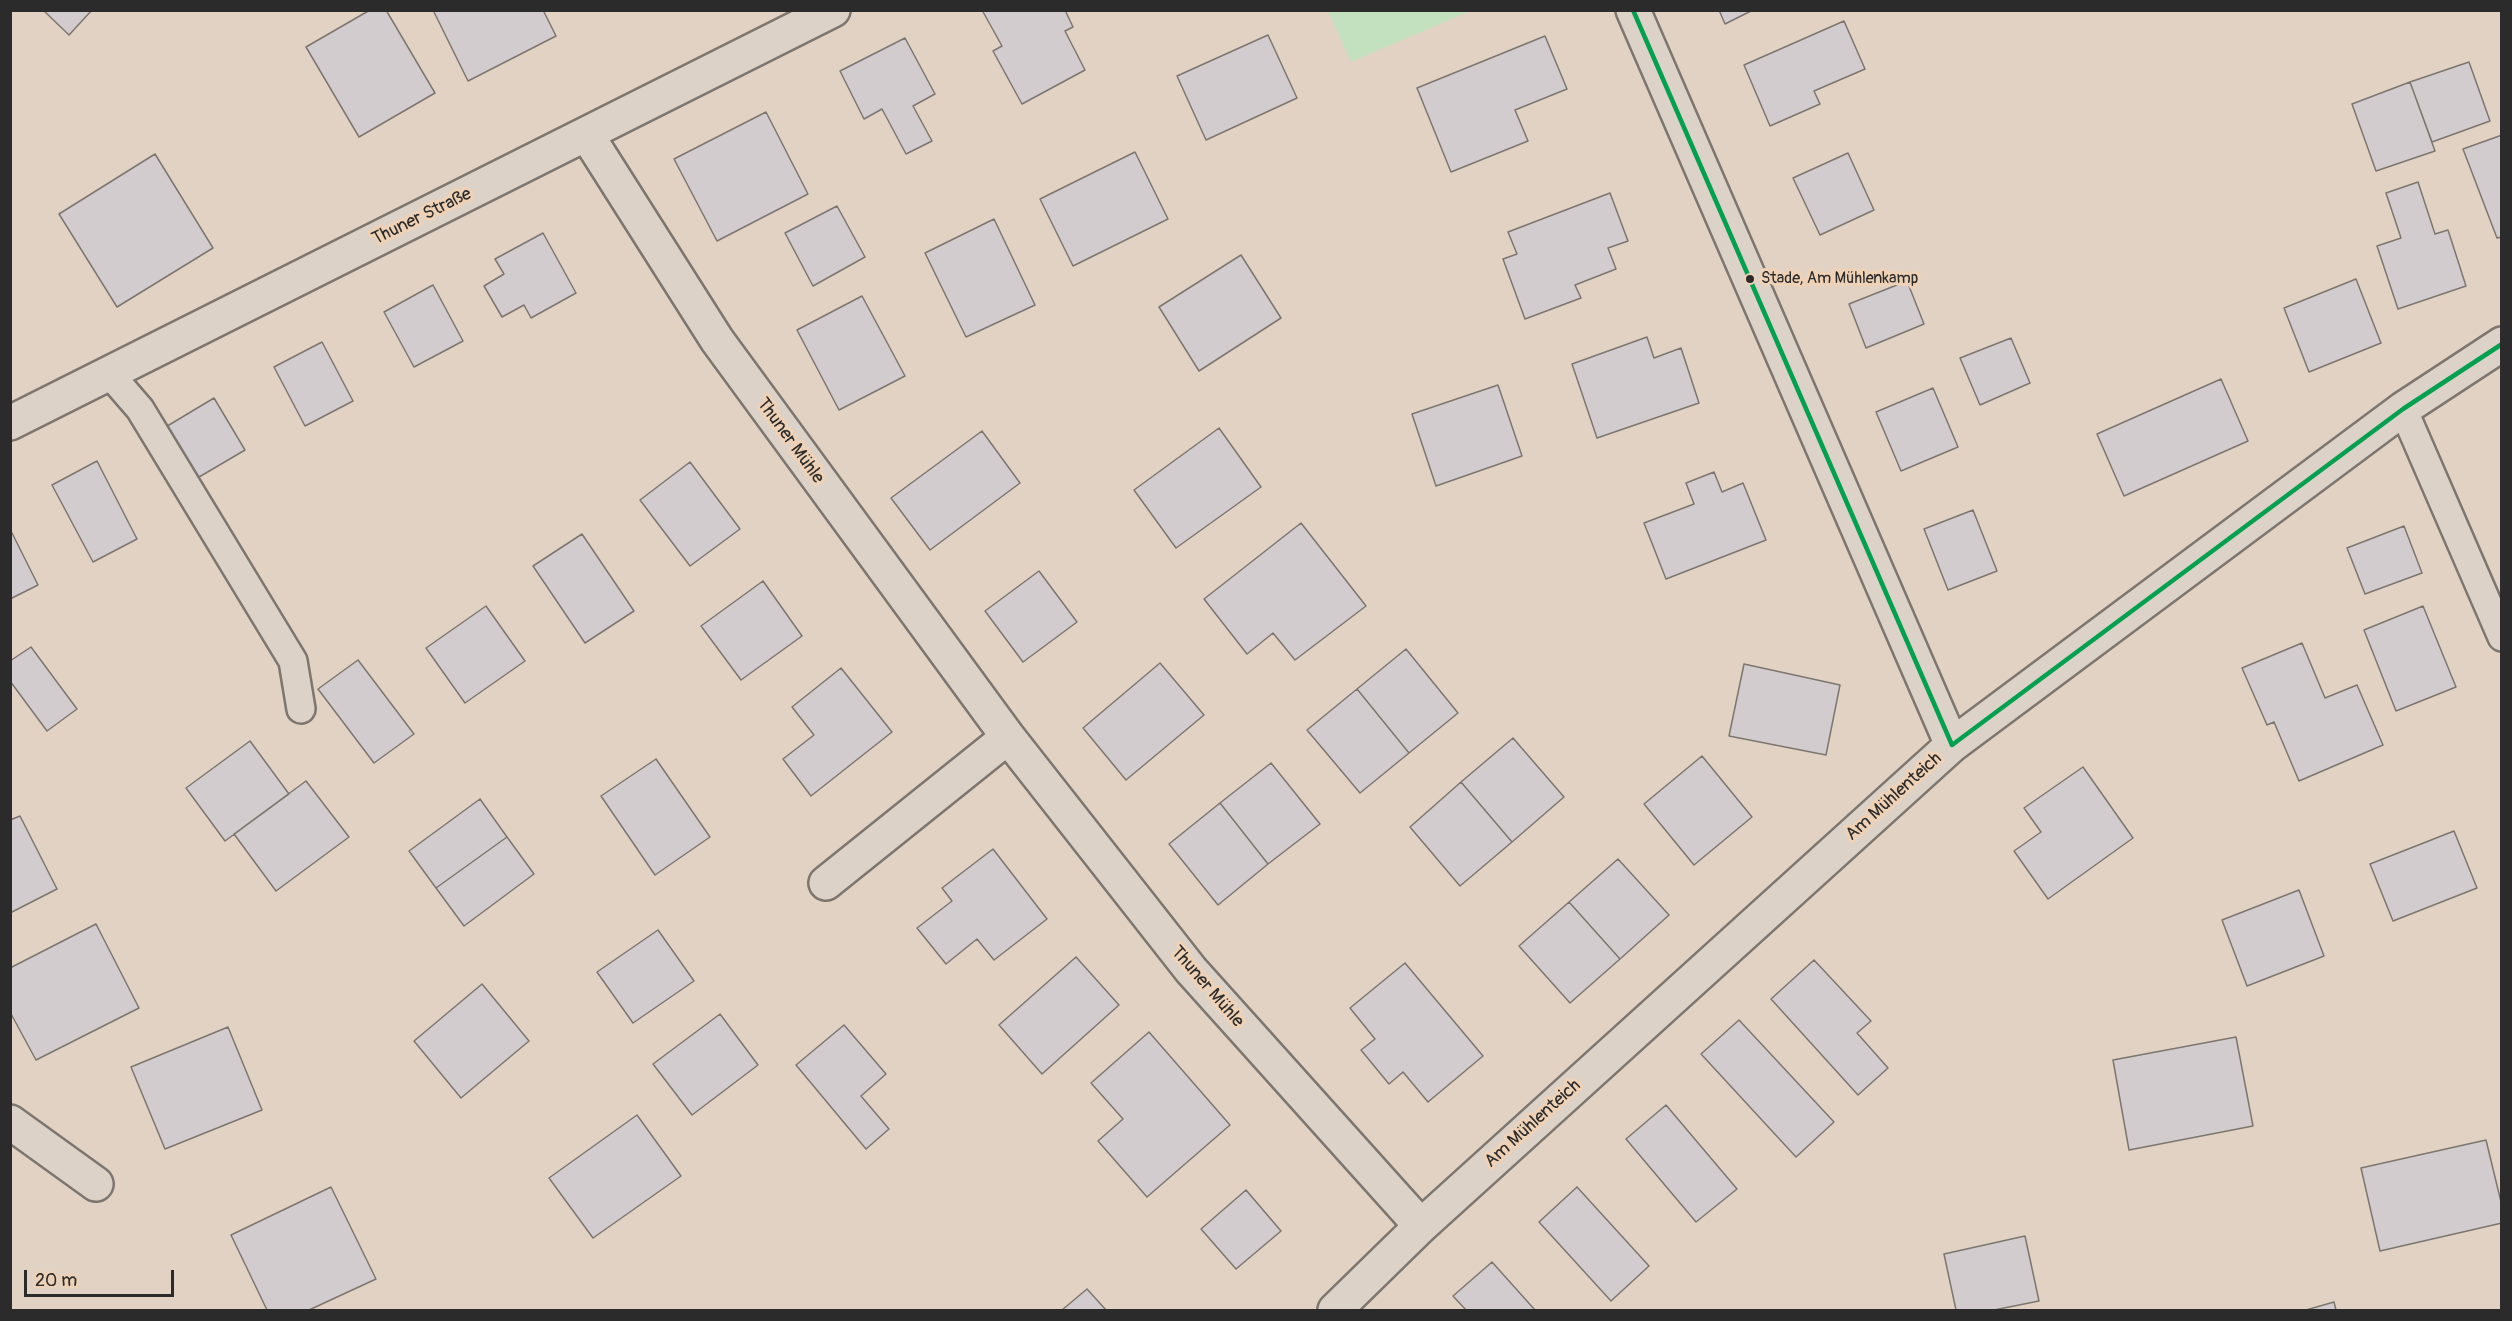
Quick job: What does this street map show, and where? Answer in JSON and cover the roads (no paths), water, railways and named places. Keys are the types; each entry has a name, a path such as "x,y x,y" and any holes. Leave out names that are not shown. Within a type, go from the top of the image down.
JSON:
{"street":[{"name":"Thuner Straße","path":"10,423 833,10"},
{"path":"1633,10 1952,745"},
{"name":"Thuner Mühle","path":"586,135 717,340 1008,736 1191,970 1421,1226"},
{"name":"Am Mühlenteich","path":"1335,1311 1421,1226 1952,745 2403,409 2502,344"},
{"path":"826,883 1008,736"},
{"path":"10,1122 96,1184"}],"lane":[{"path":"108,372 140,409 293,661 301,709"},
{"path":"2403,409 2502,637"}],"place":[{"name":"Stade, Am Mühlenkamp","path":"1750,279"}]}
